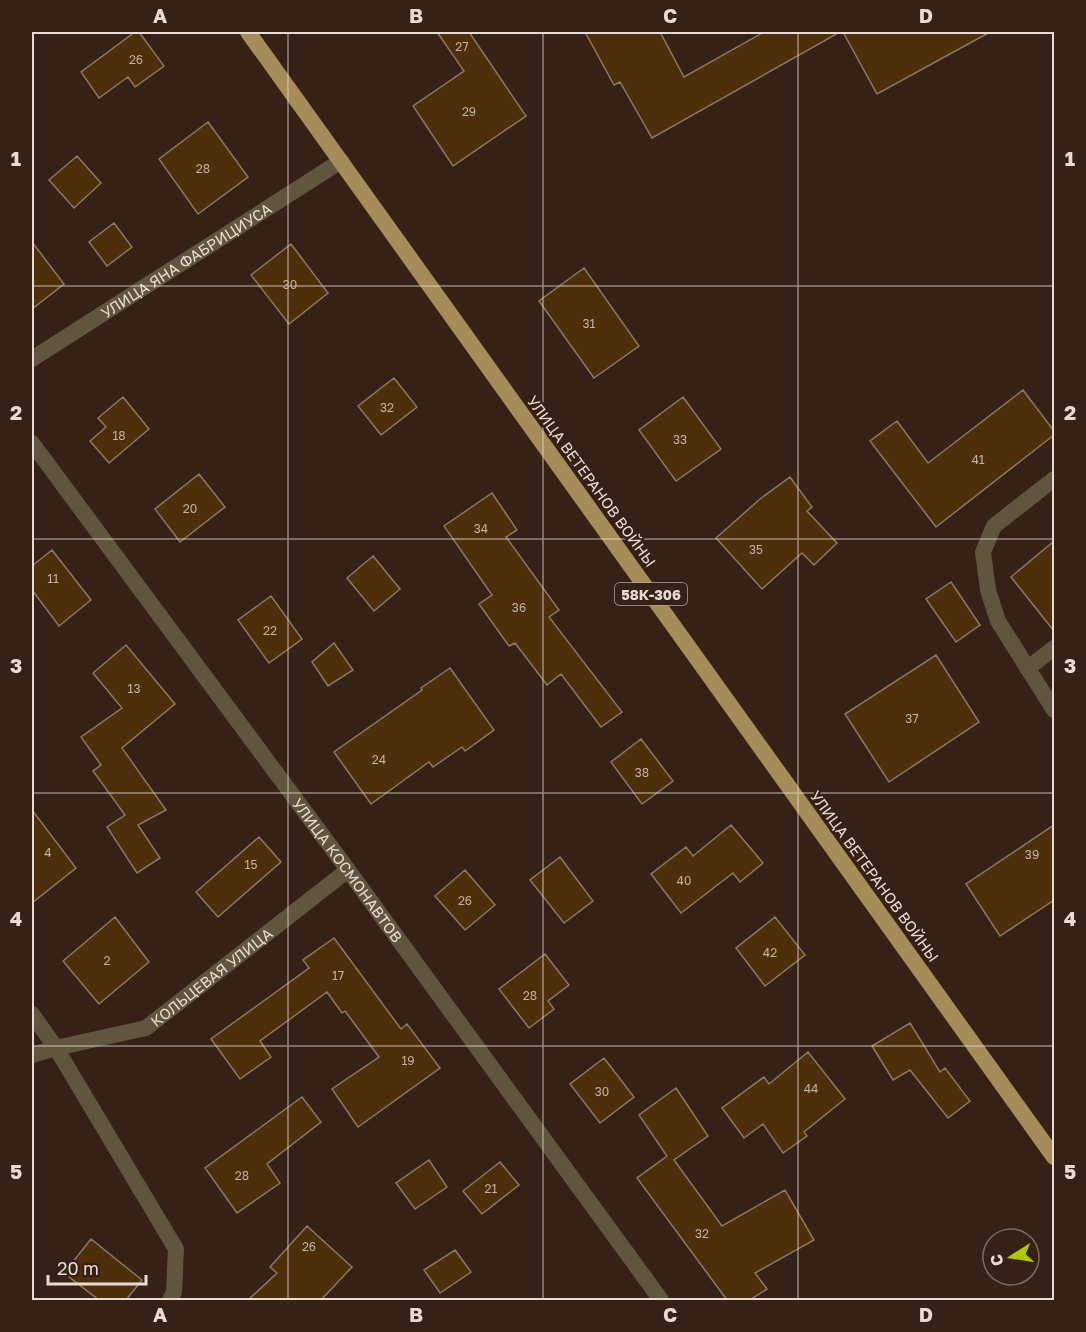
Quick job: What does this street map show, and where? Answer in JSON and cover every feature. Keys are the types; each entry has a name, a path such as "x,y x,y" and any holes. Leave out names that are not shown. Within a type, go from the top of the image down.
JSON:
{"highway":[{"name":"УЛИЦА ВЕТЕРАНОВ ВОЙНЫ","path":"248,32 1054,1157"}],"street":[{"name":"УЛИЦА ЯНА ФАБРИЦИУСА","path":"32,359 340,161"},
{"name":"УЛИЦА КОСМОНАВТОВ","path":"32,443 662,1300"},
{"path":"1054,479 994,526 983,552 988,590 998,621 1054,710"},
{"path":"1028,668 1054,648"},
{"name":"КОЛЬЦЕВАЯ УЛИЦА","path":"32,1055 146,1028 348,870"},
{"path":"32,1014 56,1048 176,1249 174,1292 170,1300"}],"building":[{"path":"135,32 139,32 164,66 135,87 128,77 99,98 81,72"},
{"path":"437,32 469,32 526,116 453,166 413,106 464,71"},
{"path":"585,32 660,32 684,77 764,32 840,32 652,138 620,82 614,85"},
{"path":"843,32 990,32 877,94"},
{"path":"208,122 248,177 198,214 159,159"},
{"path":"77,156 101,183 74,208 49,180"},
{"path":"114,223 132,247 107,266 89,242"},
{"path":"32,242 64,284 32,309"},
{"path":"291,244 328,293 289,324 251,275"},
{"path":"584,268 639,346 594,378 539,301"},
{"path":"394,378 417,407 381,435 358,406"},
{"path":"1023,390 1054,431 1054,435 936,527 870,441 897,421 928,463"},
{"path":"123,397 149,429 109,463 90,441 106,427 98,418"},
{"path":"683,397 721,449 676,481 639,430"},
{"path":"199,474 225,507 180,542 155,509"},
{"path":"790,477 812,507 807,511 837,543 814,565 802,553 762,589 716,538 760,499"},
{"path":"492,493 517,530 506,537 559,610 549,617 622,712 601,727 561,674 547,685 515,643 509,646 479,604 492,595 444,526"},
{"path":"1054,541 1054,631 1011,577"},
{"path":"52,550 91,600 59,626 32,590 32,566"},
{"path":"373,556 400,589 374,611 347,578"},
{"path":"951,582 980,625 956,642 926,599"},
{"path":"271,596 302,639 269,663 238,620"},
{"path":"334,643 353,670 328,686 312,662"},
{"path":"126,645 175,704 122,748 166,810 138,825 160,858 137,873 107,827 125,815 93,771 101,765 81,737 122,708 93,673"},
{"path":"936,655 979,722 889,782 845,714"},
{"path":"450,668 494,730 465,751 462,747 433,767 429,762 371,804 334,752"},
{"path":"641,739 673,781 642,804 611,762"},
{"path":"32,810 76,868 32,903"},
{"path":"731,825 763,863 740,882 733,873 681,913 651,874 686,847 693,856"},
{"path":"1054,825 1054,900 1000,936 966,884"},
{"path":"259,837 281,862 218,917 196,892"},
{"path":"560,857 593,901 564,923 530,880"},
{"path":"465,870 495,905 465,930 435,896"},
{"path":"115,917 149,962 99,1004 63,961"},
{"path":"775,917 805,955 765,986 736,948"},
{"path":"334,938 401,1029 407,1024 440,1068 358,1127 332,1089 379,1057 345,1011 342,1013 327,992 260,1041 271,1057 240,1079 211,1039 309,968 303,960"},
{"path":"545,954 569,985 548,1001 554,1009 529,1028 499,989"},
{"path":"910,1023 940,1072 945,1068 970,1101 948,1118 910,1070 893,1080 872,1046"},
{"path":"808,1052 845,1099 804,1132 807,1136 783,1153 763,1124 744,1138 722,1108 764,1077 769,1084"},
{"path":"604,1058 634,1097 600,1123 570,1084"},
{"path":"676,1088 708,1136 674,1160 722,1226 785,1190 814,1240 755,1273 767,1289 750,1300 727,1300 637,1178 667,1156 639,1115"},
{"path":"302,1097 321,1122 267,1164 280,1183 237,1213 205,1168"},
{"path":"429,1160 447,1187 415,1209 396,1183"},
{"path":"500,1162 519,1185 482,1214 463,1191"},
{"path":"307,1226 352,1267 321,1300 248,1300 277,1273 270,1267"},
{"path":"91,1239 142,1280 126,1300 99,1300 64,1273"},
{"path":"455,1250 471,1272 440,1293 424,1270"}]}
